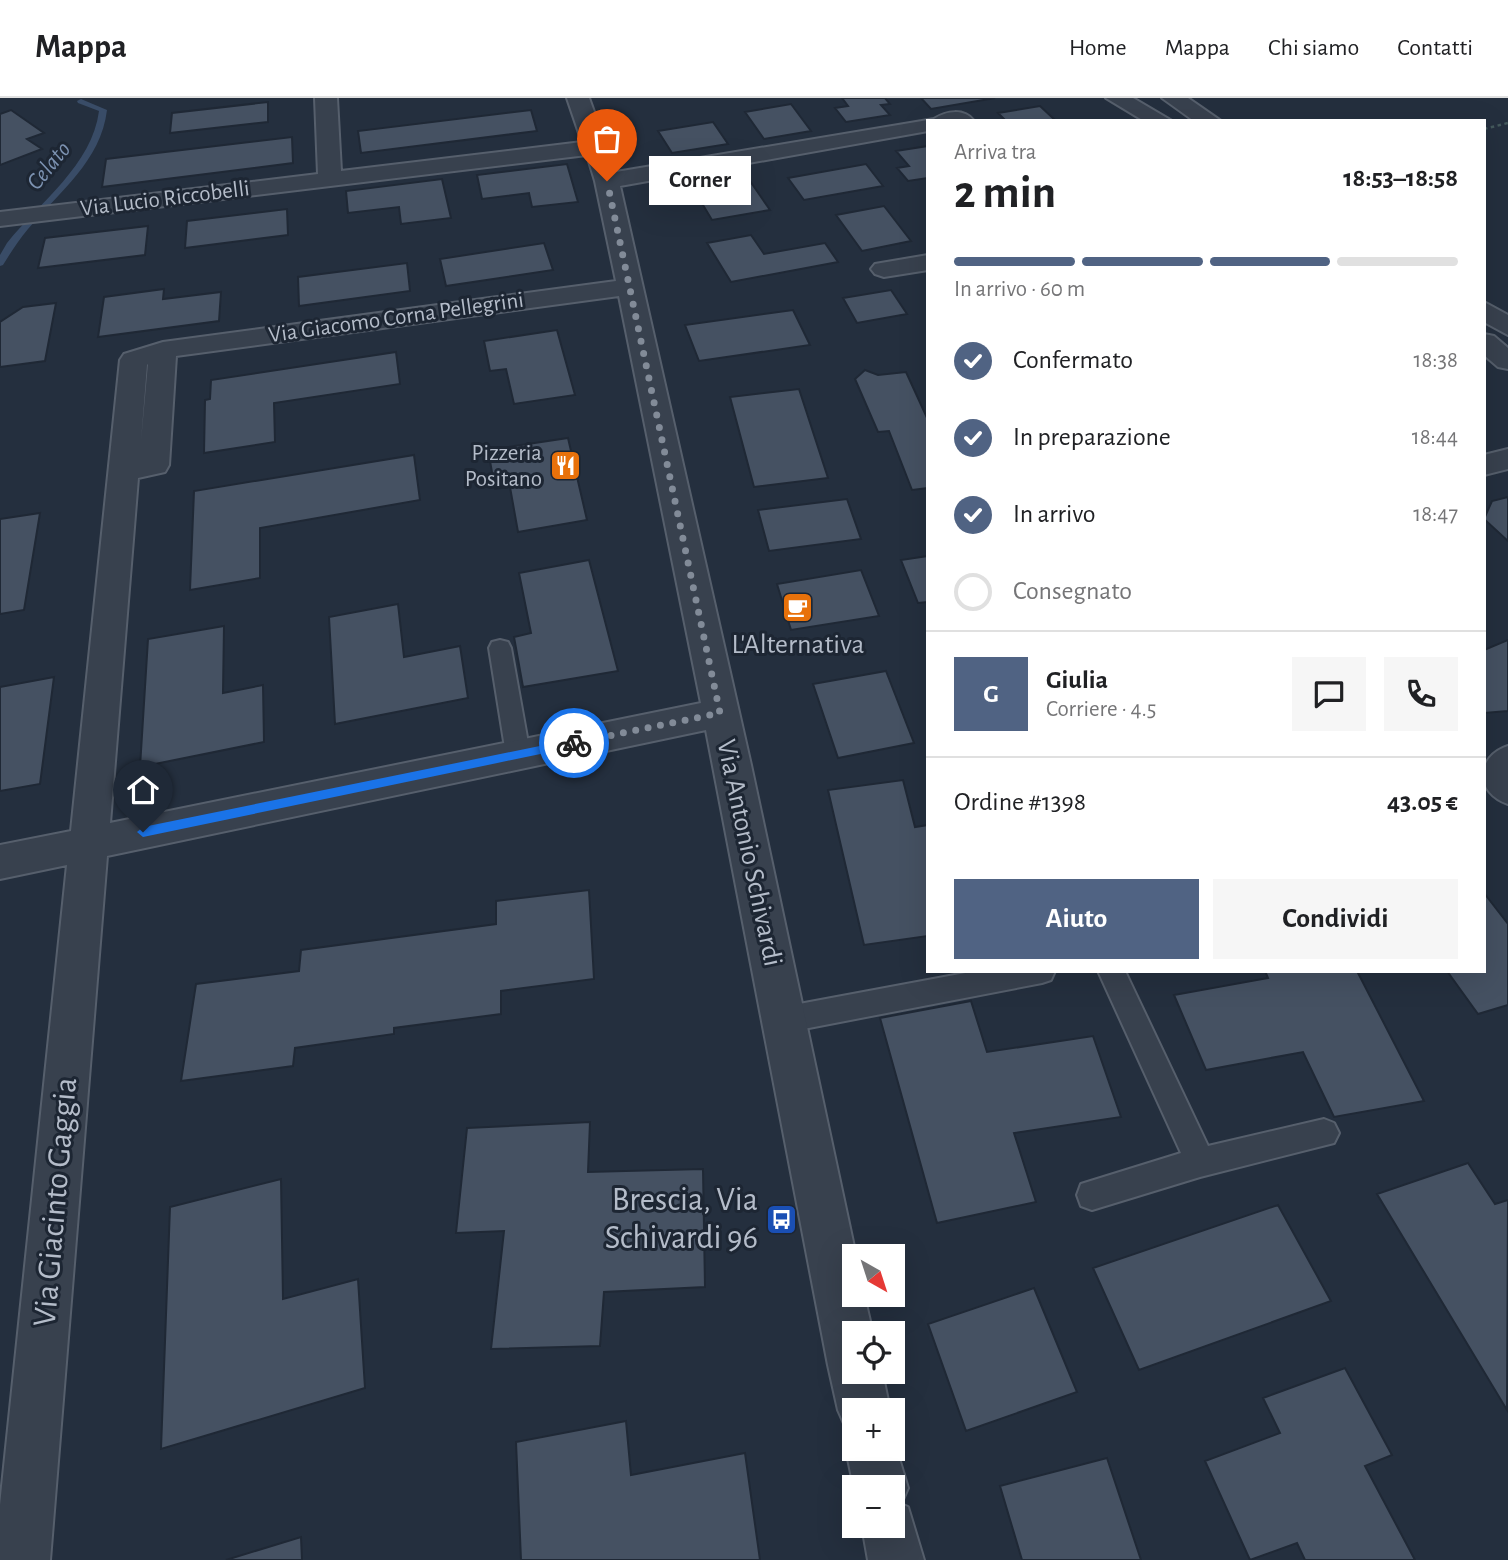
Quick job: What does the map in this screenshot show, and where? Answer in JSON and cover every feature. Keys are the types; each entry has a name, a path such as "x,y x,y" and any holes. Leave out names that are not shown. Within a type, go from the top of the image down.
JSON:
{"street":[{"path":"326,98 330,179"},
{"name":"Via Antonio Schivardi","path":"578,98 602,164 630,287 845,1321"},
{"path":"1117,98 1157,119"},
{"path":"1173,98 1207,119"},
{"name":"Via Lucio Riccobelli","path":"2,219 330,179 602,164 926,124"},
{"path":"884,269 926,262"},
{"name":"Via Giacomo Corna Pellegrini","path":"89,843 134,360 163,350 630,287"},
{"path":"1486,311 1508,327"},
{"path":"1486,344 1508,361"},
{"path":"1486,465 1508,460"},
{"path":"0,862 720,713"},
{"path":"1508,761 1503,765 1503,783 1508,789"},
{"name":"Via Giacinto Gaggia","path":"22,1560 89,843"},
{"path":"891,1538 896,1560"}],"lane":[{"path":"500,648 518,754"},
{"path":"783,1020 1030,973"},
{"path":"1112,973 1200,1162"},
{"path":"1092,1195 1200,1162 1324,1133"}],"path":[{"path":"1486,128 1508,123"}],"building":[{"path":"842,98 885,98 890,104 881,105 890,115 846,122 835,108 848,106"},
{"path":"921,98 995,98 931,109"},
{"path":"268,102 268,122 170,133 172,113"},
{"path":"791,104 811,131 764,139 745,112"},
{"path":"1040,106 1054,119 1004,119 998,113"},
{"path":"11,110 44,133 27,139 42,149 0,165 0,114"},
{"path":"531,110 537,131 361,153 358,131"},
{"path":"713,122 728,144 672,153 658,131"},
{"path":"292,137 293,163 102,187 106,159"},
{"path":"926,146 926,178 908,181 897,168 909,166 896,151"},
{"path":"567,164 578,202 532,207 529,193 482,199 477,175"},
{"path":"866,164 883,186 804,200 788,178"},
{"path":"442,179 451,218 401,224 399,207 348,213 346,191"},
{"path":"750,181 770,210 712,220 694,190"},
{"path":"884,206 911,241 862,251 836,215"},
{"path":"287,209 288,235 185,248 187,221"},
{"path":"148,226 145,255 38,268 45,238"},
{"path":"751,235 764,254 825,243 838,262 731,282 707,243"},
{"path":"544,243 553,270 446,286 440,259"},
{"path":"407,263 410,291 299,306 298,277"},
{"path":"164,289 163,299 221,292 219,321 98,337 104,297"},
{"path":"891,290 907,314 857,323 843,298"},
{"path":"56,303 45,361 0,367 0,322 23,307"},
{"path":"793,310 810,345 699,361 685,325"},
{"path":"557,330 575,395 514,404 506,369 490,371 484,341"},
{"path":"396,352 400,384 274,403 275,442 204,453 205,400 210,399 211,380"},
{"path":"865,370 878,375 906,372 926,416 926,488 912,490 889,431 878,432 855,379"},
{"path":"799,389 828,478 754,487 730,397"},
{"path":"568,438 587,520 518,532 510,487 495,489 488,450"},
{"path":"414,455 420,500 260,528 260,578 190,590 194,491"},
{"path":"1508,497 1508,541 1486,521 1492,501"},
{"path":"847,499 861,539 769,551 758,510"},
{"path":"40,513 24,610 0,614 0,519"},
{"path":"926,556 926,602 918,603 901,560"},
{"path":"589,560 618,671 523,687 514,637 531,633 519,573"},
{"path":"861,570 879,616 791,630 777,584"},
{"path":"398,604 404,657 460,646 468,698 335,724 329,617"},
{"path":"224,626 223,693 263,685 264,742 140,767 148,639"},
{"path":"1508,640 1508,711 1486,713 1486,649"},
{"path":"886,671 914,743 838,758 813,684"},
{"path":"54,677 40,784 0,791 0,687"},
{"path":"903,780 915,827 926,825 926,936 864,945 828,790"},
{"path":"589,890 594,979 501,991 501,1014 394,1028 394,1034 295,1048 293,1066 181,1081 196,984 299,971 301,950 496,924 496,901"},
{"path":"1486,896 1508,924 1508,1005 1478,1014 1448,973 1486,973"},
{"path":"1266,973 1358,973 1424,1101 1334,1117 1303,1052 1206,1070 1174,995 1268,978"},
{"path":"971,1001 987,1052 1093,1036 1121,1117 1014,1133 1036,1202 937,1223 880,1018"},
{"path":"590,1122 588,1172 703,1169 705,1287 604,1292 600,1346 491,1349 504,1231 456,1233 467,1128"},
{"path":"1468,1163 1495,1204 1508,1200 1507,1410 1377,1194"},
{"path":"281,1179 283,1299 358,1279 365,1388 161,1449 170,1207"},
{"path":"1278,1205 1331,1301 1139,1370 1093,1268"},
{"path":"1034,1288 1077,1392 966,1431 928,1324"},
{"path":"1345,1368 1392,1455 1365,1466 1415,1560 1305,1560 1297,1543 1250,1560 1205,1461 1280,1433 1263,1398"},
{"path":"626,1421 631,1475 745,1453 760,1560 521,1560 516,1442"},
{"path":"1107,1458 1141,1560 1022,1560 1000,1486"},
{"path":"301,1537 302,1560 226,1560"}],"waterway":[{"name":"Celato","path":"0,263 25,226 91,149 101,129 103,110 81,101"}],"way so far":[{"path":"574,743 720,713 607,181"}],"place":[{"name":"Corner","path":"607,181"},
{"name":"Pizzeria Positano","path":"565,466"},
{"name":"L'Alternativa","path":"798,608"},
{"name":"Brescia, Via Schivardi 96","path":"781,1219"}],"route":[{"path":"143,832 574,743"}]}
